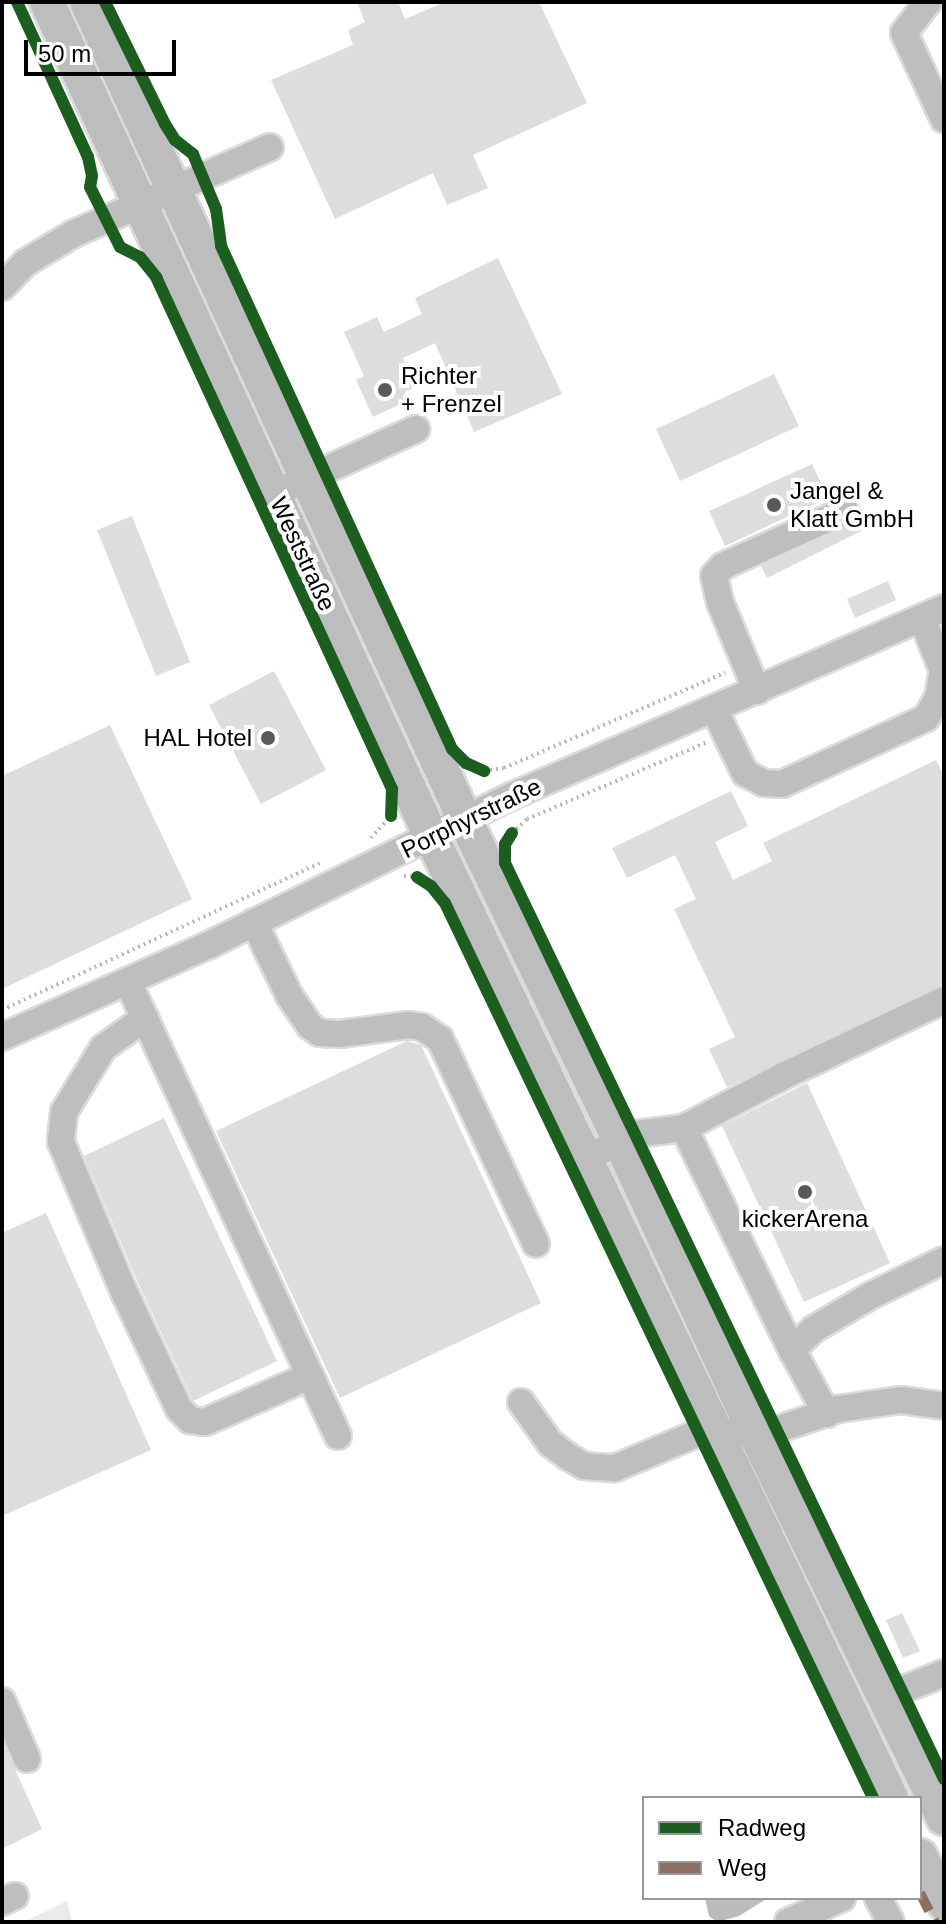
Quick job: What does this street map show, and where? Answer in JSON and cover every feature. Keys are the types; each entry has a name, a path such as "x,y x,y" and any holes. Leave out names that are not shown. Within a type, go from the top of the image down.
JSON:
{"main road":[{"name":"Weststraße","path":"47,2 431,836 890,1796"},
{"path":"87,2 465,820 620,1141 754,1431 944,1818"},
{"path":"927,1858 944,1903"}],"street":[{"path":"928,2 904,33 944,119"},
{"path":"2,287 25,263 61,241 270,147"},
{"path":"275,493 416,429"},
{"path":"757,691 720,602 714,576 719,569 845,511"},
{"path":"714,709 745,773 764,783 782,784 926,718 938,698 943,671 933,613"},
{"name":"Porphyrstraße","path":"2,1037 128,982 465,820 933,613"},
{"path":"254,922 289,995 310,1026 320,1033 340,1034 408,1025 422,1027 440,1039 536,1244"},
{"path":"128,982 338,1436"},
{"path":"585,1159 635,1134 684,1128 781,1077 944,1000"},
{"path":"145,1018 103,1048 64,1112 61,1142 125,1294 179,1409 190,1420 205,1422 310,1376"},
{"path":"684,1128 792,1350 827,1414"},
{"path":"792,1350 814,1329 870,1296 944,1260"},
{"path":"521,1402 550,1443 584,1466 615,1468 696,1434 776,1430 827,1414 901,1400 944,1406"},
{"path":"885,1697 944,1673"},
{"path":"2,1701 27,1759"},
{"path":"788,1922 838,1900"},
{"path":"879,1900 891,1922"}],"path":[{"path":"484,771 504,768 746,665"},
{"path":"512,833 527,819 725,735"},
{"path":"362,843 379,832 391,816"},
{"path":"2,1010 333,857"}],"shaded area":[{"path":"705,1900 765,1900 739,1916 717,1922 709,1916"},
{"path":"67,1901 72,1922 24,1922"}],"building":[{"path":"357,2 398,2 405,19 445,2 539,2 587,103 473,155 488,188 447,205 433,173 335,219 271,80 353,45 348,30 365,22"},
{"path":"498,258 562,394 474,432 435,343 403,358 416,387 405,392 409,400 373,417 356,380 364,376 344,332 377,317 384,332 422,314 415,298"},
{"path":"774,374 799,426 680,481 656,429"},
{"name":"Jangel & Klatt GmbH","path":"812,464 828,498 725,546 709,511"},
{"path":"132,516 190,662 156,676 97,530"},
{"path":"857,522 861,531 767,578 761,566"},
{"path":"888,581 896,600 855,618 847,599"},
{"name":"HAL Hotel","path":"274,671 326,770 261,804 209,705"},
{"path":"110,725 192,899 2,989 2,776"},
{"path":"936,760 944,776 944,983 727,1087 709,1049 735,1037 674,909 696,899 675,855 627,878 612,848 731,791 748,826 715,842 733,880 772,861 763,843"},
{"path":"407,1041 421,1045 541,1303 340,1398 216,1131"},
{"name":"kickerArena","path":"807,1083 890,1263 804,1302 722,1126"},
{"path":"164,1118 277,1361 193,1401 84,1156"},
{"path":"46,1213 151,1450 2,1516 2,1233"},
{"path":"902,1613 920,1651 903,1658 886,1620"},
{"path":"2,1741 42,1829 2,1849"}],"marked path":[{"path":"922,1897 935,1922"}],"cycle path":[{"path":"17,2 88,157 92,176 90,187 120,247 140,257 156,277 392,789 391,816"},
{"path":"105,2 165,124 175,140 193,154 216,209 221,246 452,749 466,763 484,771"},
{"path":"512,833 505,844 505,863 944,1779"},
{"path":"417,877 431,886 445,903 872,1796"}],"place":[{"name":"Richter + Frenzel","path":"385,390"},
{"name":"Jangel & Klatt GmbH","path":"774,505"},
{"name":"HAL Hotel","path":"268,738"},
{"name":"kickerArena","path":"805,1192"}]}
